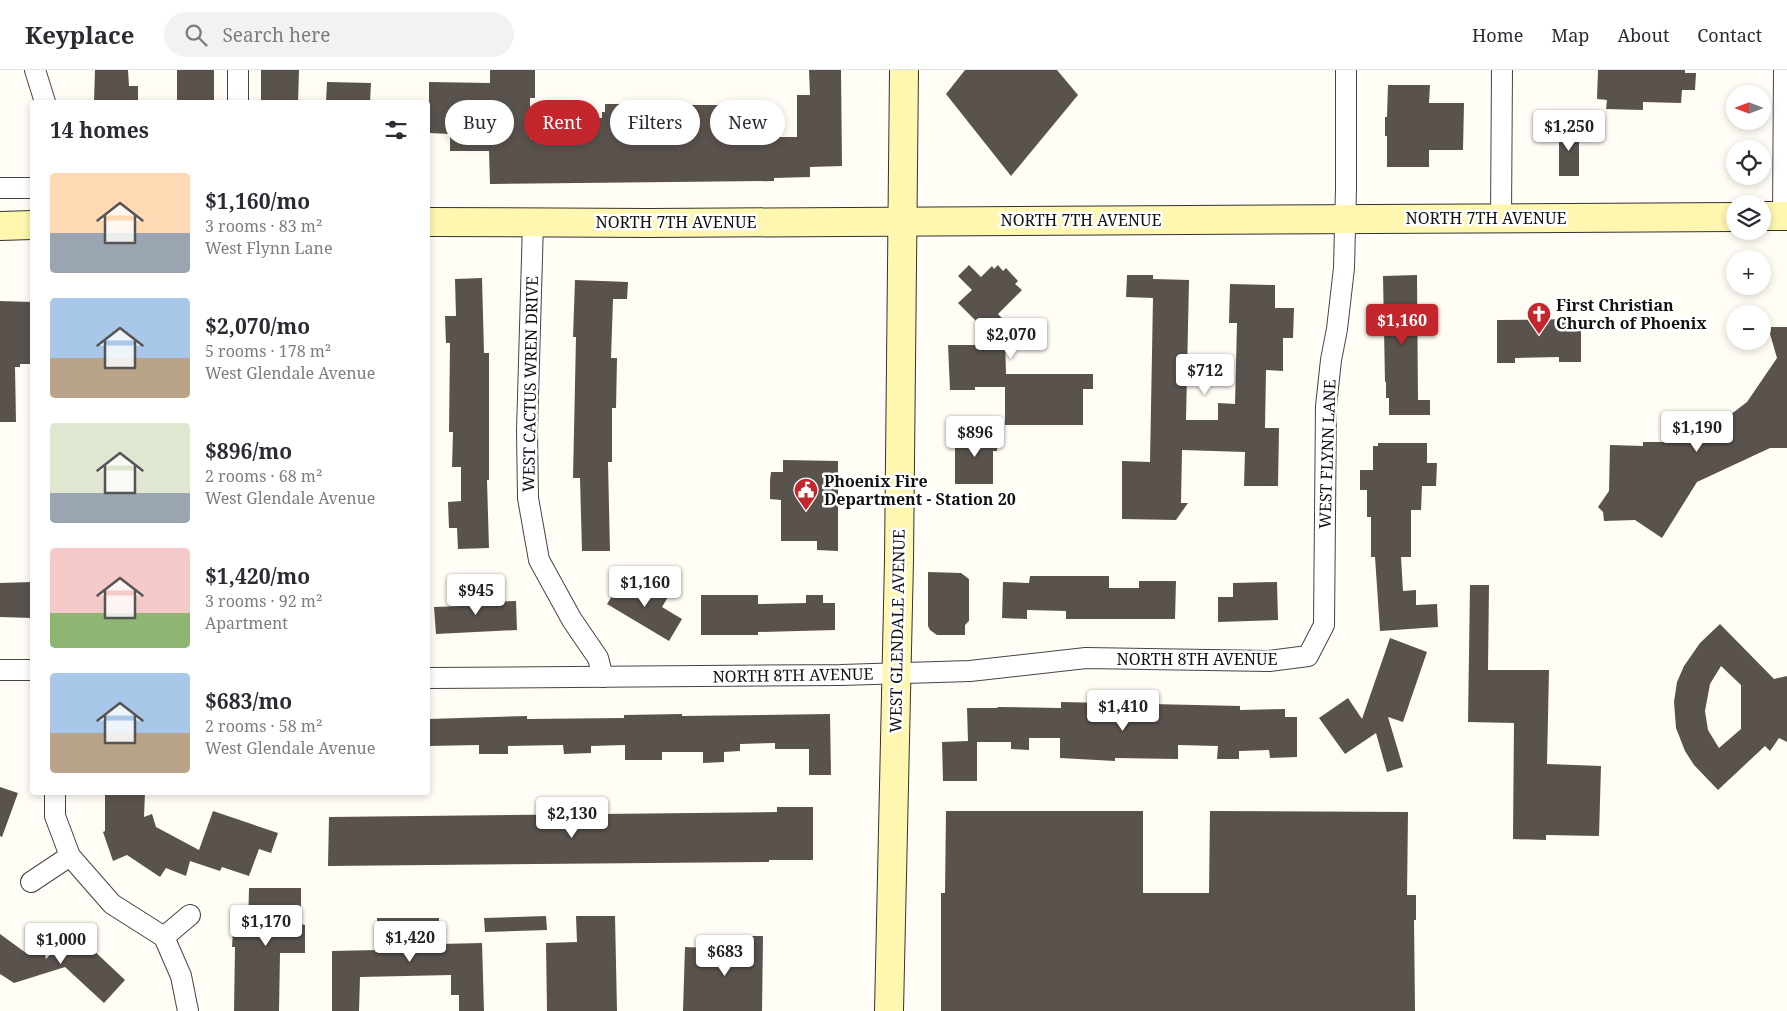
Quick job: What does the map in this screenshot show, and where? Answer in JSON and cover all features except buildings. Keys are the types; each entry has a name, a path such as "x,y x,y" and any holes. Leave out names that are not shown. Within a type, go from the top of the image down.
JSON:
{"main road":[{"name":"WEST GLENDALE AVENUE","path":"889,1011 896,674 904,70"},
{"name":"NORTH 7TH AVENUE","path":"430,222 1726,216"},
{"path":"0,226 30,226"}],"street":[{"path":"35,70 45,100"},
{"path":"238,70 238,100"},
{"name":"WEST FLYNN LANE","path":"1308,656 1324,625 1326,406 1344,268 1346,70"},
{"path":"1501,217 1502,70"},
{"path":"1777,216 1784,70"},
{"path":"0,188 30,188"},
{"name":"WEST CACTUS WREN DRIVE","path":"532,223 526,431 528,498 539,560 572,620 598,658 603,676"},
{"name":"NORTH 8TH AVENUE","path":"430,678 896,674 970,671 1086,658 1269,660 1308,656"},
{"path":"0,670 30,670"},
{"path":"56,795 55,816 70,856 112,904 164,937 181,976 188,1011"},
{"path":"30,882 70,856"},
{"path":"164,937 190,915"}],"place":[{"name":"First Christian Church of Phoenix","path":"1539,335"},
{"name":"Phoenix Fire Department - Station 20","path":"806,511"}]}
